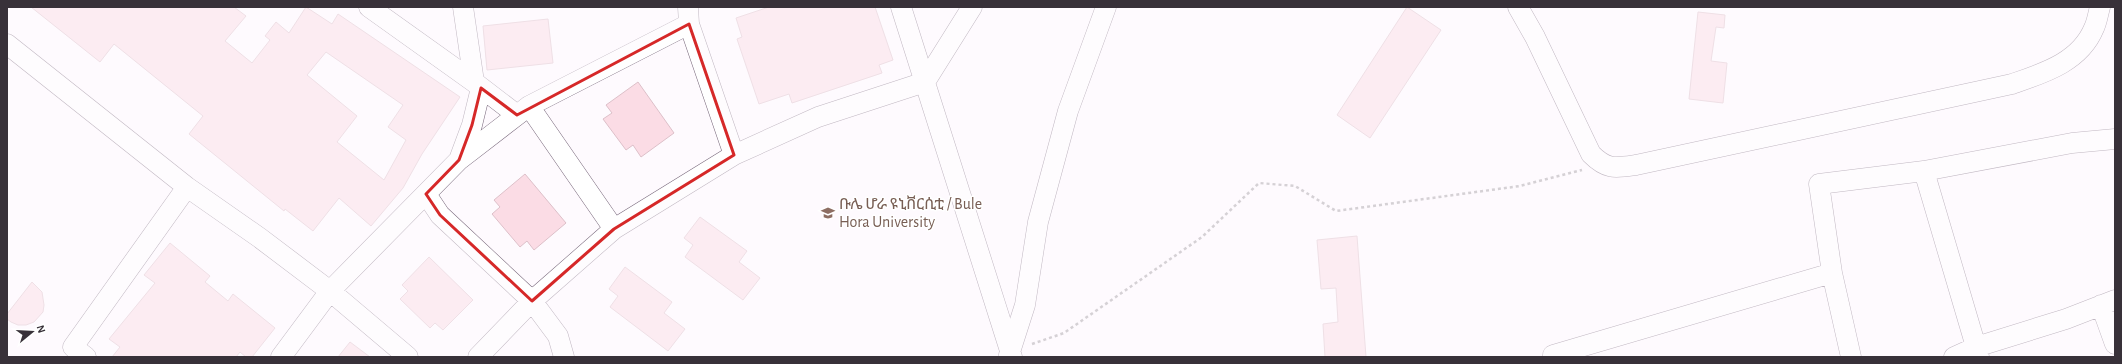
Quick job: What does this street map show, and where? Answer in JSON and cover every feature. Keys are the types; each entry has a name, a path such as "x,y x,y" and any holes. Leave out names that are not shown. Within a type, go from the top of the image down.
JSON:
{"street":[{"path":"369,7 477,85 523,111 614,229"},
{"path":"459,160 472,125 477,85 464,7"},
{"path":"901,7 1010,355"},
{"path":"478,357 532,301 614,229 734,155 818,117 925,82 972,7"},
{"path":"1010,355 1025,305 1038,222 1068,112 1106,7"},
{"path":"1518,7 1536,36 1591,154 1602,165 1616,168 1636,165 2012,84 2048,71 2075,56 2094,29 2100,7"},
{"path":"281,357 330,291 459,160 523,111 688,16 734,155"},
{"path":"7,44 187,187 330,291 408,357"},
{"path":"1851,357 1832,273 1819,184 1924,171 2072,143 2115,139"},
{"path":"1924,171 1978,352"},
{"path":"86,357 73,347 187,187"},
{"path":"426,194 440,215 532,301 558,336 564,357"},
{"path":"1553,357 1554,355 1832,273"},
{"path":"1954,357 1978,352 2108,303 2115,344"}],"path":[{"path":"1010,355 1064,333 1202,237 1259,183 1295,186 1336,211 1520,186 1602,165"}],"highlighted area":[{"path":"689,24 734,155 614,229 532,301 440,215 426,194 459,160 472,125 481,88 517,115"}],"building":[{"path":"31,7 234,7 246,16 225,41 252,63 270,40 265,36 276,22 289,33 306,7 332,24 338,14 460,97 422,154 403,188 371,226 339,198 313,231 285,209 284,211 189,134 203,116 114,44 100,62","holes":["326,52 403,105 388,127 406,140 384,180 337,142 357,116 307,75"]},
{"path":"769,7 875,7 893,60 879,65 882,73 792,103 789,94 759,104 737,39 742,37 736,18"},
{"path":"1407,7 1441,30 1370,138 1337,115"},
{"path":"1698,12 1725,15 1724,28 1716,27 1711,61 1727,63 1723,103 1689,99"},
{"path":"548,19 553,63 487,70 483,26"},
{"path":"638,82 674,133 641,157 633,145 626,150 603,119 612,113 606,105"},
{"path":"525,174 566,223 534,250 527,241 520,247 492,214 500,207 494,200"},
{"path":"700,217 747,251 739,262 760,278 743,300 685,257 693,245 684,238"},
{"path":"1357,236 1366,357 1325,357 1323,324 1338,322 1336,288 1321,289 1317,240"},
{"path":"170,243 210,276 205,282 228,301 233,294 275,328 252,357 246,357 240,352 236,357 112,357 120,347 109,339 155,283 144,275"},
{"path":"429,257 473,300 443,330 435,323 430,328 400,299 408,291 402,285"},
{"path":"625,267 672,302 664,313 685,329 668,351 610,307 618,296 609,289"},
{"path":"32,282 42,292 44,305 43,312 34,322 26,325 18,325 7,319 7,314"},
{"path":"350,342 370,357 338,357"}],"place":[{"name":"ቡሌ ሆራ ዩኒቨርሲቲ / Bule Hora University","path":"828,213"}]}
